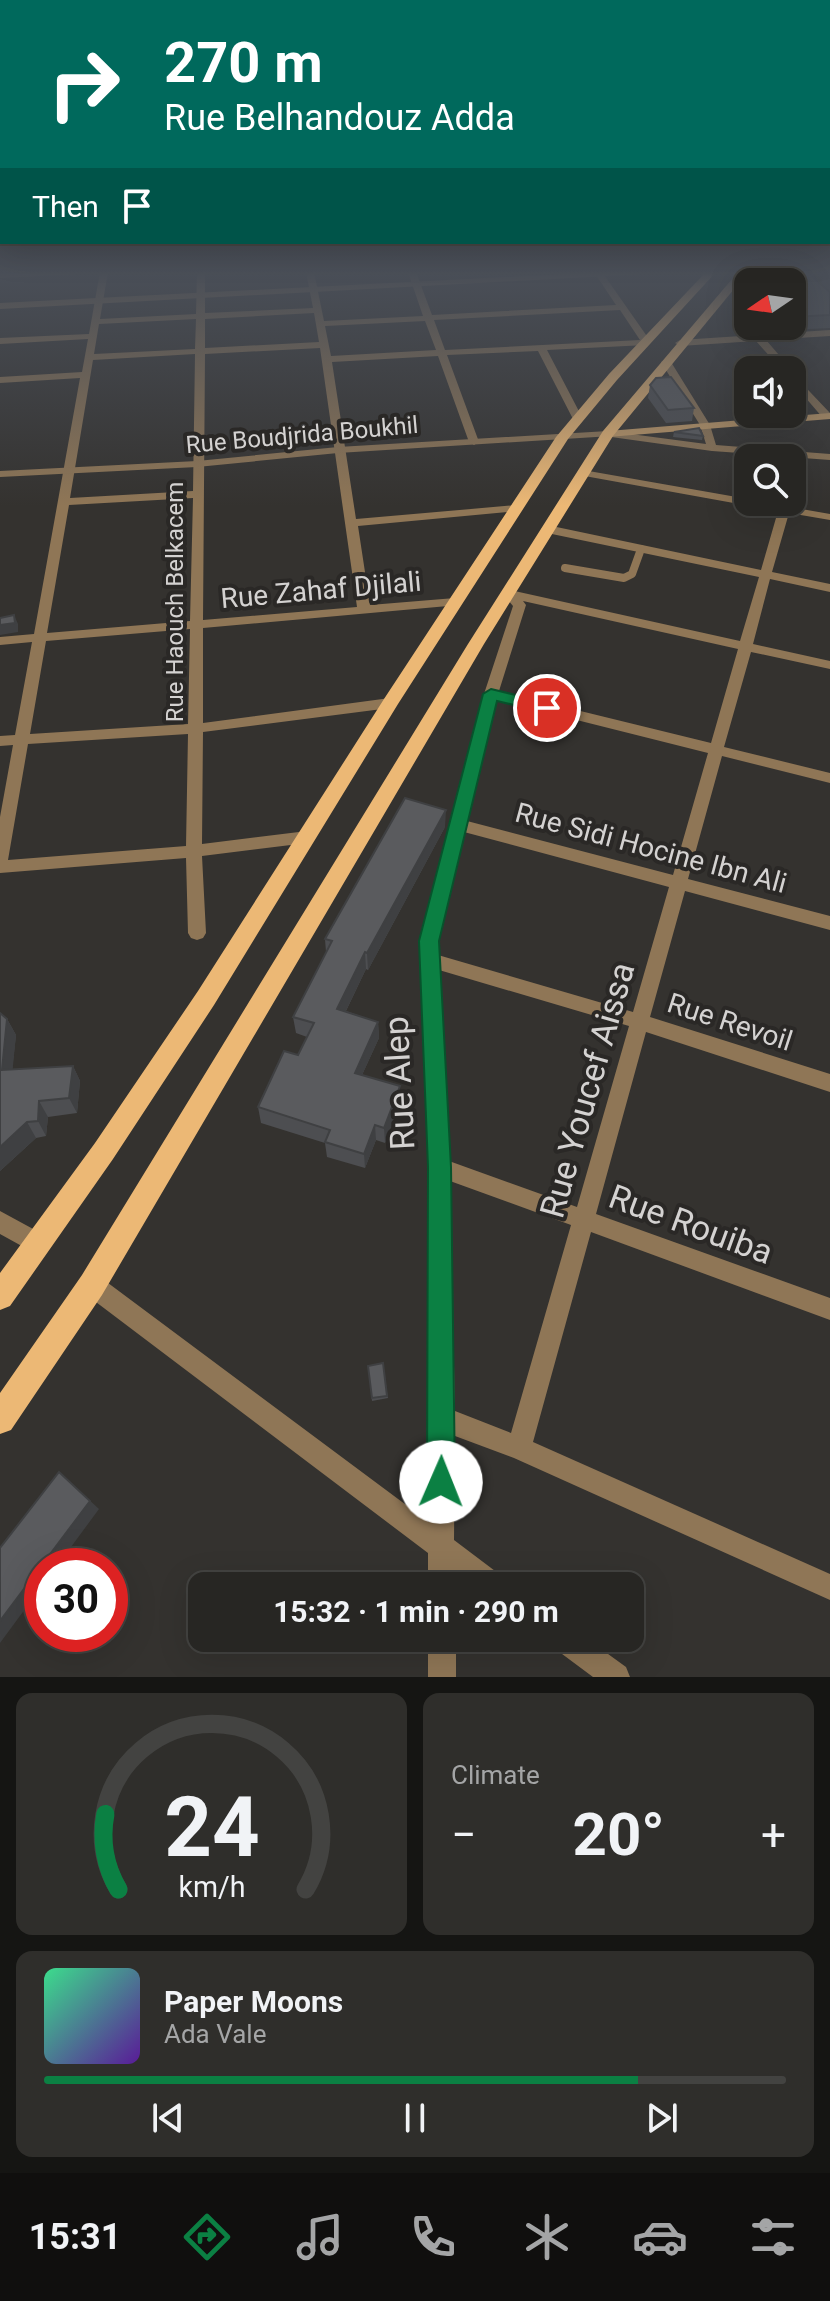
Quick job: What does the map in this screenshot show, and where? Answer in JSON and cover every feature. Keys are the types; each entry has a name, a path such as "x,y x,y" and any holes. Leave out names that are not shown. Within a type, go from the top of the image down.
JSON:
{"main road":[{"path":"0,1296 197,1011 390,703 563,437 639,350"},
{"path":"0,1419 92,1285 547,529 608,434 675,350"},
{"path":"608,434 828,416"}],"street":[{"path":"90,350 0,864 194,851 307,837"},
{"path":"89,357 242,350"},
{"path":"325,350 364,609"},
{"path":"327,359 487,350"},
{"path":"543,350 578,419"},
{"name":"Rue Haouch Belkacem","path":"197,933 194,851 198,728 197,464 200,353"},
{"path":"442,353 474,442"},
{"path":"666,362 705,425 712,448"},
{"path":"0,380 86,375"},
{"path":"806,392 828,416"},
{"name":"Rue Boudjrida Boukhil","path":"0,474 197,464 338,450 608,434 734,450"},
{"name":"Rue Boudjrida Boukhil","path":"806,455 830,457"},
{"path":"583,473 734,497"},
{"path":"64,502 197,494"},
{"path":"351,523 517,508"},
{"path":"806,511 830,517"},
{"name":"Rue Youcef Aissa","path":"519,1448 782,516"},
{"path":"547,529 830,588"},
{"path":"509,594 830,665"},
{"name":"Rue Alep","path":"441,1572 443,1419 439,1167 429,941 491,694 520,605 509,594"},
{"name":"Rue Zahaf Djilali","path":"0,641 455,602"},
{"path":"491,694 830,778"},
{"path":"0,741 198,728 390,703"},
{"name":"Rue Sidi Hocine Ibn Ali","path":"458,824 830,923"},
{"name":"Rue Revoil","path":"429,960 638,1021 830,1083"},
{"name":"Rue Rouiba","path":"439,1167 830,1309"},
{"path":"0,1222 38,1244"},
{"path":"92,1285 475,1572"},
{"path":"443,1419 519,1448 830,1587"},
{"path":"442,1652 442,1677"},
{"path":"583,1652 616,1677"}],"lane":[{"path":"565,568 624,578 632,574 641,549"}],"building":[{"path":"671,377 694,408 668,410 650,385 656,378"},
{"path":"699,428 703,436 674,432"},
{"path":"14,615 15,623 0,625 0,618"},
{"path":"405,798 446,810 365,952 337,1009 378,1022 355,1073 400,1086 384,1128 375,1125 364,1154 325,1142 330,1130 258,1107 284,1051 298,1055 314,1023 293,1017 332,941 325,939"},
{"path":"0,1013 7,1019 2,1070 73,1066 69,1098 39,1101 38,1121 27,1122 0,1147"},
{"path":"383,1363 387,1396 372,1398 368,1366"},
{"path":"59,1472 90,1501 55,1548 24,1548 24,1589 0,1621 0,1548"}],"route":[{"path":"441,1482 439,1167 429,941 491,694 547,708"}]}
